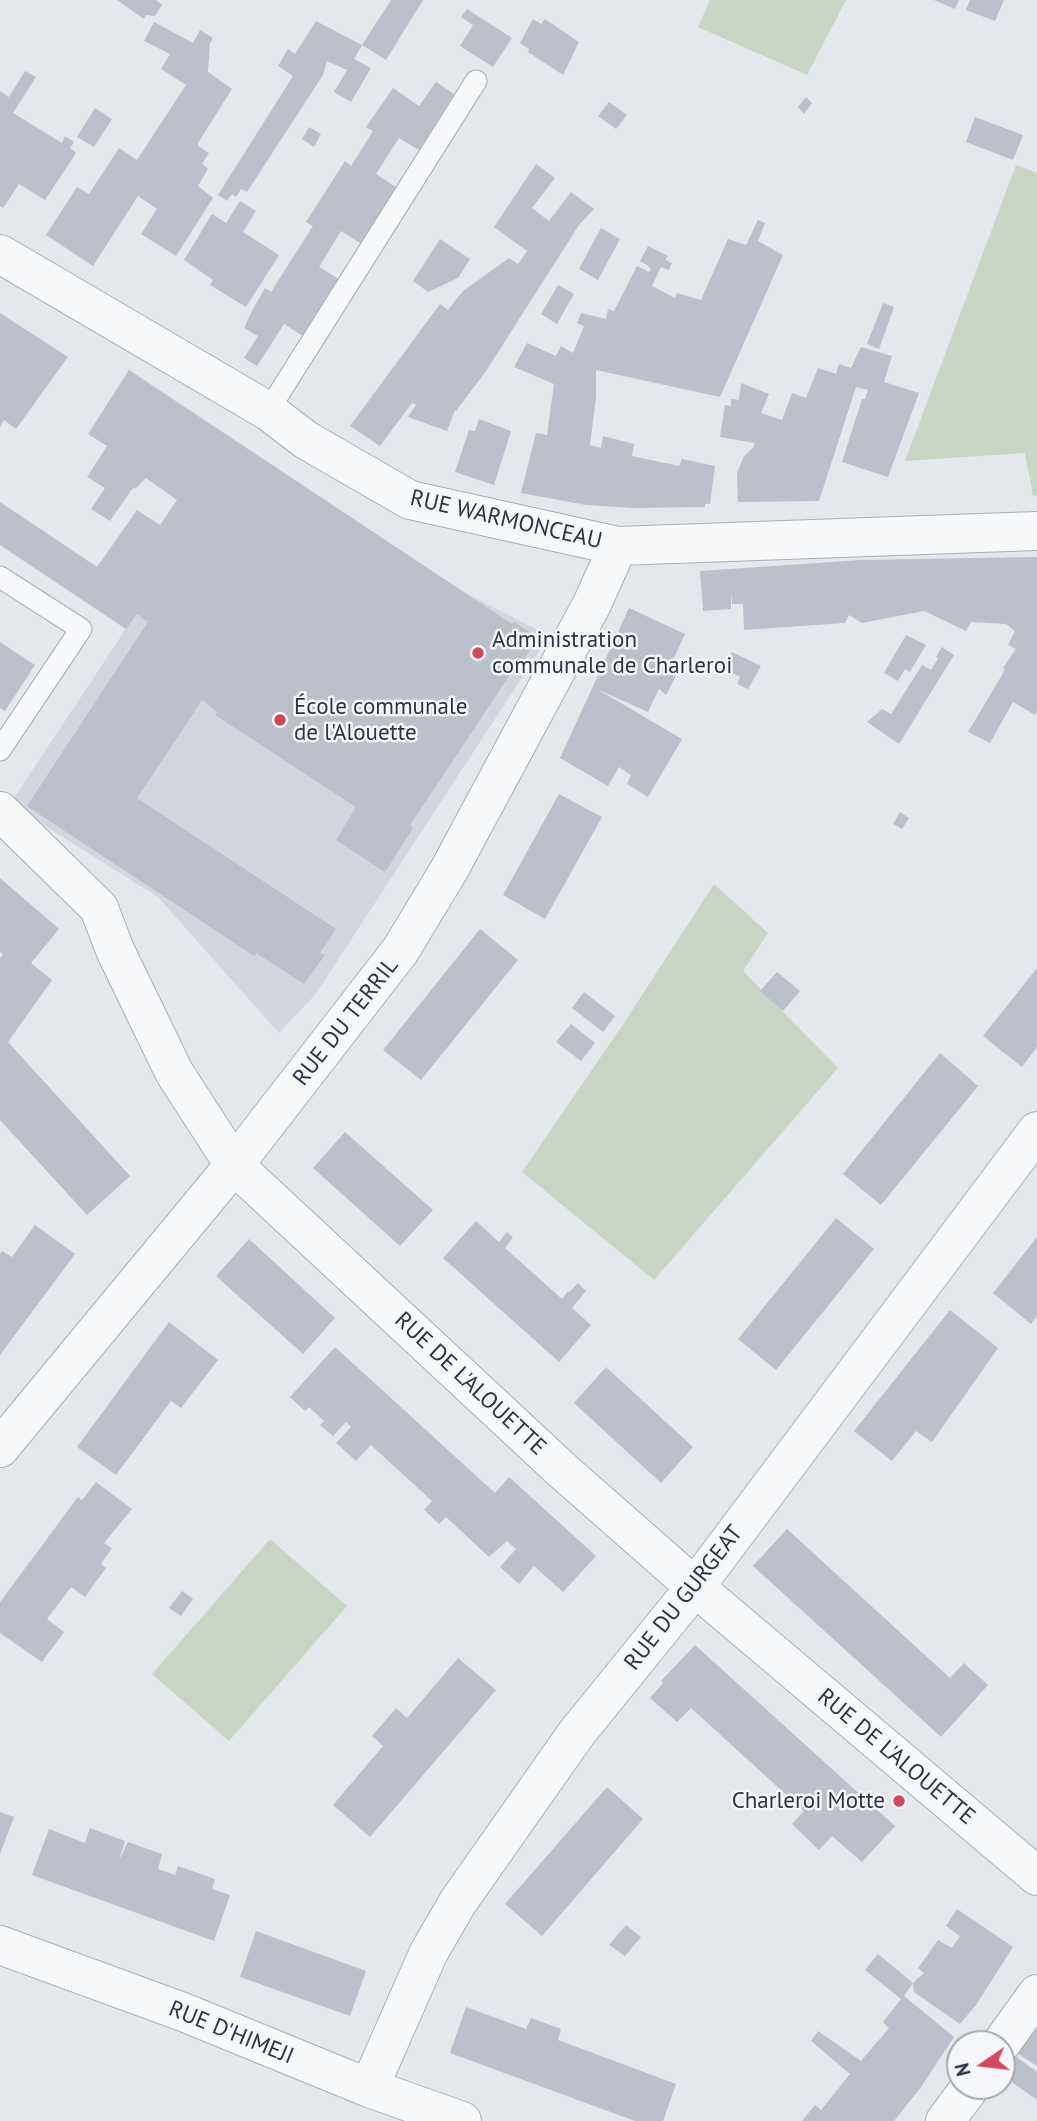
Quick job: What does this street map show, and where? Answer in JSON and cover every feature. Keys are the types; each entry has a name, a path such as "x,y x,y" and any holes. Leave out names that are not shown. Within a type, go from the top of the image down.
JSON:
{"street":[{"name":"RUE WARMONCEAU","path":"0,254 268,411 306,440 410,500 618,546 1037,531"},
{"name":"RUE DU TERRIL","path":"0,1448 234,1165 400,951 449,870 592,604 618,546"},
{"name":"RUE DE L'ALOUETTE","path":"0,811 99,908 115,950 174,1072 234,1165 553,1462 695,1587 1037,1876"},
{"name":"RUE DU GURGEAT","path":"369,2088 429,1952 458,1902 576,1734 695,1587 1037,1131"},
{"name":"RUE D'HIMEJI","path":"0,1945 183,2012 369,2088 462,2121"},
{"path":"1011,2030 1037,1994"},
{"path":"945,2121 961,2100"}],"lane":[{"path":"268,411 476,80"},
{"path":"0,577 81,629 0,750"}],"shaded area":[{"name":"École communale de l'Alouette","path":"245,449 456,588 549,636 315,995 279,1033 158,897 10,804"}],"green space":[{"path":"710,0 846,0 807,75 698,27"},
{"path":"1016,165 1037,173 1037,495 1033,496 1025,453 905,461"},
{"path":"714,884 768,933 743,971 838,1068 654,1280 522,1172 624,1023"},
{"path":"270,1539 347,1606 229,1741 152,1674"}],"building":[{"path":"117,0 156,0 162,5 155,16 146,15 144,19"},
{"path":"391,0 423,0 386,60 362,45"},
{"path":"934,0 959,0 955,9"},
{"path":"970,0 1004,0 995,21 966,10"},
{"path":"467,9 512,38 493,67 460,46 473,25 461,17"},
{"path":"533,19 541,24 545,19 579,42 563,75 528,52 529,49 520,43"},
{"path":"316,21 362,45 354,59 371,68 351,102 334,92 347,70 327,61 323,75 247,192 241,189 236,197 232,194 227,201 218,195 293,76 278,66 288,49 295,54"},
{"path":"154,22 193,43 200,30 213,38 210,43 208,72 232,89 198,143 198,146 209,153 202,164 208,169 198,186 213,198 176,256 141,234 157,209 138,196 93,266 46,235 77,187 89,194 119,148 137,160 186,85 161,69 170,54 144,41"},
{"path":"25,71 36,77 13,113 62,143 65,136 74,142 70,148 76,153 45,200 19,184 3,208 0,206 0,91 9,97"},
{"path":"436,82 454,94 419,150 399,138 376,174 396,187 360,243 341,231 319,267 339,279 303,336 284,324 257,366 244,358 258,336 244,328 252,311 265,288 271,292 313,226 306,222 345,161 351,166 373,131 366,127 393,88 419,106"},
{"path":"806,97 812,103 804,114 798,107"},
{"path":"609,102 627,115 616,129 598,116"},
{"path":"95,108 112,119 94,147 77,137"},
{"path":"975,117 1023,135 1013,160 966,142"},
{"path":"309,127 321,134 314,147 302,139"},
{"path":"536,164 555,178 532,208 549,221 571,192 594,209 579,225 486,371 455,410 447,431 408,417 416,405 412,403 380,446 350,426 440,304 448,310 463,291 509,258 518,264 527,251 494,227"},
{"path":"240,201 256,211 243,232 279,255 246,307 210,285 213,280 184,260 212,214 226,223"},
{"path":"758,220 765,223 758,241 783,255 720,397 596,370 596,398 590,445 601,448 603,436 634,444 632,456 679,466 682,459 715,466 710,504 705,504 705,507 634,508 586,505 521,493 536,433 547,435 554,384 514,367 527,343 556,356 561,346 573,353 584,326 577,323 581,313 606,319 608,309 614,311 637,266 649,272 651,269 640,261 648,246 668,256 665,260 672,263 669,270 661,267 652,286 675,298 677,293 701,300 728,239 746,245"},
{"path":"601,228 620,239 598,280 579,269"},
{"path":"440,239 470,259 458,278 428,292 413,281"},
{"path":"558,285 574,294 557,324 541,314"},
{"path":"883,303 894,307 879,349 867,344"},
{"path":"0,313 68,357 16,429 4,420 0,427"},
{"path":"861,347 892,356 884,382 919,393 888,477 842,462 862,399 865,399 868,390 856,387 819,501 738,502 737,473 744,456 755,443 720,437 725,405 731,406 731,399 739,400 741,383 769,394 761,413 782,420 792,393 806,398 818,368 836,374 839,364 851,368"},
{"name":"École communale de l'Alouette","path":"129,370 512,624 514,622 536,636 516,672 513,670 410,825 413,828 385,872 336,840 356,807 215,715 217,712 202,700 137,798 336,929 320,953 325,955 304,984 256,953 254,956 27,806 148,622 137,614 126,629 0,545 0,502 97,567 137,510 160,525 177,500 146,478 132,489 110,521 91,509 105,488 87,477 107,446 88,434"},
{"path":"479,419 511,431 494,485 455,472 469,430 475,431"},
{"path":"1037,557 1037,711 1035,715 1013,702 990,743 968,732 1016,649 1008,645 1015,631 1006,624 971,622 966,631 924,611 862,623 849,615 845,623 744,630 743,604 732,604 731,590 731,609 703,611 700,571 861,560"},
{"path":"629,608 685,634 672,662 681,666 666,695 659,689 648,712 597,689 682,739 648,797 627,784 631,775 619,767 608,786 560,758"},
{"path":"906,635 926,645 910,672 905,669 898,681 884,673"},
{"path":"0,642 35,665 5,711 0,708"},
{"path":"942,647 954,655 899,744 867,722 882,709 891,714 922,665 931,670"},
{"path":"732,652 761,666 748,689 737,684 740,677 724,669"},
{"path":"559,794 602,817 545,919 503,895"},
{"path":"900,812 909,818 902,829 893,824"},
{"path":"0,878 59,929 31,963 52,980 8,1042 130,1176 87,1215 0,1120 0,958 3,954 0,952"},
{"path":"480,929 518,960 421,1080 383,1050"},
{"path":"1037,968 1037,1047 1022,1067 983,1036"},
{"path":"777,972 800,991 783,1011 760,991"},
{"path":"584,992 615,1016 603,1032 572,1008"},
{"path":"571,1024 595,1043 581,1061 556,1042"},
{"path":"940,1053 978,1086 881,1205 843,1174"},
{"path":"345,1132 433,1210 400,1246 313,1168"},
{"path":"836,1218 874,1249 776,1370 738,1339"},
{"path":"476,1221 499,1242 507,1232 513,1237 505,1248 562,1299 578,1283 586,1291 572,1308 591,1325 559,1362 443,1258"},
{"path":"35,1225 75,1254 0,1355 0,1254 2,1251 12,1257"},
{"path":"1037,1237 1037,1316 1031,1324 993,1293"},
{"path":"249,1239 335,1318 303,1354 216,1276"},
{"path":"950,1310 998,1348 932,1442 916,1431 892,1461 854,1431"},
{"path":"169,1322 218,1360 181,1408 171,1401 116,1475 77,1447"},
{"path":"335,1347 495,1493 509,1477 596,1556 563,1592 534,1566 519,1584 500,1567 516,1549 507,1541 489,1557 446,1517 439,1524 424,1510 432,1501 371,1445 356,1461 336,1443 351,1427 346,1422 333,1436 320,1425 324,1421 309,1407 305,1411 290,1397"},
{"path":"606,1367 693,1447 661,1483 574,1403"},
{"path":"96,1482 132,1509 104,1543 112,1548 101,1564 106,1568 85,1597 71,1587 47,1619 64,1632 42,1662 0,1633 0,1602 78,1497 82,1500"},
{"path":"787,1529 950,1678 964,1663 988,1685 941,1737 753,1566"},
{"path":"182,1591 193,1599 181,1616 169,1608"},
{"path":"695,1645 895,1826 862,1862 832,1836 819,1850 792,1824 804,1811 691,1708 677,1722 650,1698 663,1683 661,1681"},
{"path":"458,1658 496,1690 370,1837 333,1805 383,1746 372,1736 396,1708 407,1718"},
{"path":"607,1787 643,1819 542,1936 505,1904"},
{"path":"0,1812 14,1817 0,1854"},
{"path":"90,1828 125,1841 119,1860 128,1842 162,1854 158,1869 175,1875 178,1866 215,1879 212,1889 230,1895 214,1941 32,1875 49,1829 85,1843"},
{"path":"957,1909 1013,1947 976,2005 960,2024 914,1992 913,1983 924,1973 918,1968 938,1940 952,1948 960,1936 946,1926"},
{"path":"626,1925 641,1937 625,1956 609,1945"},
{"path":"256,1931 366,1971 350,2016 240,1977"},
{"path":"878,1954 913,1983 904,1996 946,2030 946,2049 894,2121 802,2121 815,2105 821,2110 850,2074 811,2041 818,2031 861,2061 889,2028 883,2022 901,1999 865,1970"},
{"path":"466,2007 526,2029 531,2018 561,2029 558,2040 676,2084 663,2121 635,2121 450,2053"},
{"path":"1037,2022 1037,2066 1017,2053"},
{"path":"1016,2057 1037,2072 1037,2100 1016,2085"}],"place":[{"name":"Administration communale de Charleroi","path":"478,653"},
{"name":"École communale de l'Alouette","path":"280,720"},
{"name":"Charleroi Motte","path":"899,1801"}]}
